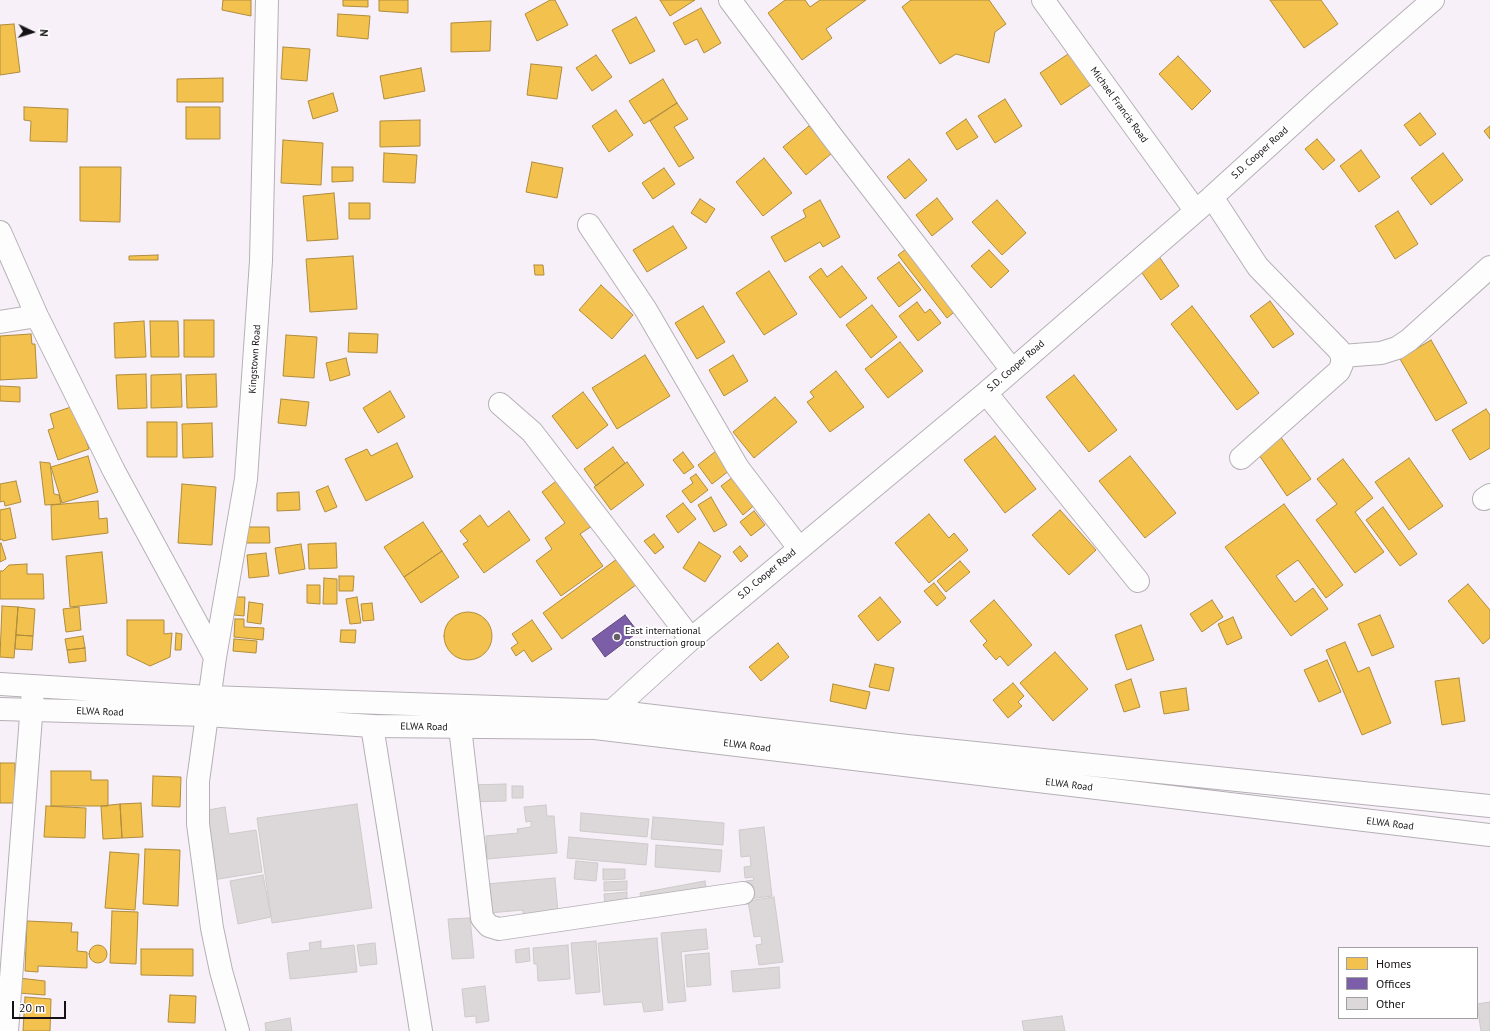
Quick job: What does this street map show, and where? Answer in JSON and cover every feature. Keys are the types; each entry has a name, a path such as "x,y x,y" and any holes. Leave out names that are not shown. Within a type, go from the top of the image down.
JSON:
{"street":[{"name":"Kingstown Road","path":"238,1031 221,971 212,928 198,824 198,781 207,706 246,479 261,261 268,0"},
{"path":"730,0 830,134 1012,370"},
{"name":"Michael Francis Road","path":"1042,0 1195,210"},
{"name":"S.D. Cooper Road","path":"595,728 611,711 691,639 986,393 1195,210 1212,197 1323,96 1411,7 1433,0"},
{"path":"1212,197 1258,267 1339,350 1342,356 1342,364 1339,370 1241,458"},
{"path":"589,225 646,310 738,468 799,548"},
{"path":"0,232 37,316 114,471 215,657"},
{"path":"1342,356 1381,353 1397,348 1409,340 1490,267"},
{"path":"0,322 37,316"},
{"path":"986,393 1138,581"},
{"path":"500,404 532,432 691,639"},
{"name":"ELWA Road","path":"0,684 33,685 372,726 595,728 1490,835"},
{"path":"7,1031 33,685"},
{"name":"ELWA Road","path":"0,709 32,710 207,706 611,711 907,746 1490,806"},
{"path":"372,726 421,1031"},
{"path":"460,727 482,918 488,926 499,929 744,893"}],"building: Homes":[{"path":"223,0 251,0 251,16 222,10"},
{"path":"343,0 368,0 368,7 343,6"},
{"path":"379,0 408,0 408,13 379,11"},
{"path":"550,0 555,0 568,25 537,41 525,14"},
{"path":"660,0 695,0 670,16"},
{"path":"785,0 805,0 810,7 820,0 866,0 826,29 832,38 802,60 768,13"},
{"path":"911,0 989,0 1006,24 995,32 989,63 956,54 940,64 902,7"},
{"path":"1270,0 1321,0 1338,24 1304,48"},
{"path":"701,8 721,43 704,53 697,39 685,45 673,23"},
{"path":"338,14 370,16 368,39 337,36"},
{"path":"636,17 655,51 630,64 612,30"},
{"path":"491,21 490,51 451,52 451,23"},
{"path":"14,24 20,72 0,75 0,25"},
{"path":"283,47 310,49 307,81 281,79"},
{"path":"1071,52 1092,84 1061,105 1040,73"},
{"path":"596,55 612,77 592,91 576,68"},
{"path":"1178,56 1211,91 1192,110 1159,74"},
{"path":"531,64 562,67 557,99 527,95"},
{"path":"421,68 425,91 384,99 380,76"},
{"path":"223,78 223,102 177,102 177,79"},
{"path":"663,79 677,103 644,124 629,101"},
{"path":"333,93 338,111 313,119 308,101"},
{"path":"1005,99 1022,126 995,143 978,116"},
{"path":"677,103 688,119 674,127 694,158 679,167 650,121"},
{"path":"24,107 68,109 67,142 30,141 31,121 24,120"},
{"path":"186,107 220,107 220,139 186,139"},
{"path":"616,110 633,135 609,152 592,126"},
{"path":"1420,113 1436,134 1420,146 1404,125"},
{"path":"966,119 978,137 957,150 946,133"},
{"path":"420,120 420,146 380,147 380,121"},
{"path":"809,126 832,153 806,175 783,147"},
{"path":"1490,126 1490,139 1484,131"},
{"path":"1317,139 1335,160 1323,170 1305,149"},
{"path":"283,140 323,143 321,185 281,183"},
{"path":"1361,150 1380,177 1359,192 1340,166"},
{"path":"384,153 417,155 415,183 383,182"},
{"path":"1443,153 1463,180 1431,205 1411,178"},
{"path":"764,158 792,193 763,216 736,182"},
{"path":"909,159 927,180 905,199 887,177"},
{"path":"532,162 563,168 557,198 526,192"},
{"path":"80,167 121,167 120,222 80,221"},
{"path":"332,167 353,167 353,181 332,182"},
{"path":"664,168 675,184 653,199 642,183"},
{"path":"334,193 338,239 307,241 303,196"},
{"path":"937,198 953,219 932,236 916,215"},
{"path":"700,199 715,209 706,223 691,213"},
{"path":"820,200 840,237 823,247 820,242 785,262 771,237 806,217 803,210"},
{"path":"997,200 1026,233 1002,255 972,222"},
{"path":"349,203 370,203 370,219 349,219"},
{"path":"1398,211 1418,244 1395,259 1375,226"},
{"path":"673,226 687,248 647,272 633,250"},
{"path":"910,246 959,308 947,318 898,255"},
{"path":"1154,249 1179,286 1161,300 1135,263"},
{"path":"989,250 1009,271 991,288 971,266"},
{"path":"158,255 158,260 129,260 129,256"},
{"path":"353,256 357,309 310,312 306,259"},
{"path":"899,262 921,290 899,307 877,278"},
{"path":"534,265 543,265 544,275 535,275"},
{"path":"842,266 867,298 840,318 809,277 821,268 827,277"},
{"path":"769,271 797,314 764,335 736,293"},
{"path":"601,285 633,315 612,339 579,310"},
{"path":"1270,301 1294,334 1273,348 1250,316"},
{"path":"917,302 925,313 930,309 941,323 918,341 899,316"},
{"path":"872,305 897,337 871,358 846,325"},
{"path":"703,306 725,342 697,359 675,323"},
{"path":"1192,306 1259,393 1237,410 1171,324"},
{"path":"184,320 214,320 214,357 184,357"},
{"path":"144,321 146,357 115,358 114,323"},
{"path":"150,321 178,321 179,357 151,357"},
{"path":"349,333 378,334 377,353 348,352"},
{"path":"31,334 32,344 35,344 37,378 0,380 0,336"},
{"path":"286,335 317,337 314,378 283,376"},
{"path":"1431,340 1467,403 1436,421 1400,359"},
{"path":"900,342 923,371 888,398 865,369"},
{"path":"645,355 670,396 617,429 592,388"},
{"path":"733,355 748,381 724,396 709,370"},
{"path":"346,358 350,375 330,381 326,363"},
{"path":"836,371 864,407 830,432 807,402 814,397 810,392"},
{"path":"146,374 147,408 118,409 116,375"},
{"path":"181,374 182,407 151,408 151,375"},
{"path":"216,374 217,407 187,408 186,375"},
{"path":"1074,375 1117,430 1089,452 1046,397"},
{"path":"0,386 20,387 20,402 0,401"},
{"path":"390,391 405,417 378,433 363,408"},
{"path":"583,392 608,425 577,449 552,416"},
{"path":"775,397 797,422 754,458 733,432"},
{"path":"281,399 309,402 306,426 278,423"},
{"path":"74,406 89,449 58,460 48,430 54,428 50,414"},
{"path":"1486,409 1490,415 1490,448 1470,460 1452,430"},
{"path":"147,422 177,422 177,457 147,457"},
{"path":"212,423 213,457 183,458 182,424"},
{"path":"995,436 1036,489 1005,513 964,460"},
{"path":"1280,436 1311,479 1287,496 1257,452"},
{"path":"397,443 413,477 366,501 345,459 367,449 371,456"},
{"path":"613,447 625,463 596,486 584,469"},
{"path":"716,451 730,470 712,484 698,465"},
{"path":"683,452 694,467 684,474 673,460"},
{"path":"88,456 98,492 62,503 51,467"},
{"path":"1130,456 1176,513 1145,538 1099,481"},
{"path":"1409,458 1443,506 1409,530 1375,482"},
{"path":"1343,459 1373,498 1355,512 1384,552 1355,573 1316,520 1337,504 1317,479"},
{"path":"40,462 50,463 54,494 59,495 61,504 45,505"},
{"path":"627,462 644,485 611,510 594,487"},
{"path":"696,474 708,490 691,503 682,491 693,483 690,478"},
{"path":"737,474 758,502 743,515 721,486"},
{"path":"564,475 598,522 580,534 603,566 561,596 536,561 552,549 545,538 565,523 542,492"},
{"path":"16,481 21,502 5,506 4,501 0,502 0,484"},
{"path":"182,484 216,487 212,545 178,543"},
{"path":"328,486 337,507 325,512 316,491"},
{"path":"299,492 300,510 277,511 277,493"},
{"path":"711,497 727,525 714,532 698,505"},
{"path":"98,501 99,519 107,518 108,533 52,540 51,505"},
{"path":"683,503 696,519 678,533 666,516"},
{"path":"1284,504 1343,585 1326,598 1298,560 1276,576 1295,602 1313,588 1328,609 1291,636 1225,547"},
{"path":"1383,507 1417,554 1400,566 1366,520"},
{"path":"10,508 16,538 3,541 2,539 0,540 0,510"},
{"path":"1060,510 1096,550 1069,575 1032,535"},
{"path":"509,511 530,540 484,573 463,544 468,541 460,531 480,515 488,527"},
{"path":"754,511 765,525 751,536 740,522"},
{"path":"929,514 949,538 954,533 968,550 929,583 895,543"},
{"path":"423,522 442,551 404,577 384,547"},
{"path":"247,527 269,527 270,543 246,543"},
{"path":"654,534 664,547 655,554 644,541"},
{"path":"699,542 721,556 705,582 683,568"},
{"path":"1,543 6,559 0,562 0,544"},
{"path":"336,543 337,568 309,569 308,544"},
{"path":"301,544 305,569 279,574 275,548"},
{"path":"740,546 748,556 741,562 733,552"},
{"path":"442,551 459,577 421,603 404,577"},
{"path":"102,552 107,603 70,607 66,556"},
{"path":"266,553 269,576 249,578 247,555"},
{"path":"621,556 640,582 562,639 543,613"},
{"path":"960,561 970,572 946,592 937,581"},
{"path":"27,564 27,574 43,574 44,599 0,599 0,571 3,571 9,565"},
{"path":"339,576 354,576 353,591 339,591"},
{"path":"324,578 337,579 337,604 323,604"},
{"path":"934,583 946,598 937,606 924,591"},
{"path":"1468,584 1490,610 1490,638 1483,644 1448,601"},
{"path":"307,585 320,585 320,604 307,603"},
{"path":"236,597 245,597 244,616 234,615"},
{"path":"357,597 361,623 350,624 346,599"},
{"path":"880,597 901,622 878,641 858,616"},
{"path":"994,600 1032,645 1008,666 1000,656 996,660 983,645 987,641 970,621"},
{"path":"1212,600 1223,617 1202,632 1190,614"},
{"path":"249,602 263,604 261,624 247,622"},
{"path":"372,603 374,620 363,621 361,604"},
{"path":"2,606 18,607 14,658 0,657"},
{"path":"18,607 35,609 33,636 16,635"},
{"path":"79,607 81,630 66,632 63,609"},
{"path":"463,612 473,612 482,616 488,622 491,627 491,645 482,656 473,660 463,660 454,656 448,650 444,641 444,631 448,622 454,616"},
{"path":"1380,615 1394,647 1372,656 1358,624"},
{"path":"1233,617 1242,638 1227,645 1218,624"},
{"path":"235,619 244,619 244,627 264,628 263,640 234,637"},
{"path":"127,620 164,620 164,634 172,633 170,657 150,666 127,655"},
{"path":"532,620 552,649 532,662 524,650 516,656 511,648 518,643 512,634"},
{"path":"1141,625 1154,660 1127,670 1115,635"},
{"path":"341,630 356,630 355,643 340,642"},
{"path":"176,633 182,634 181,650 175,650"},
{"path":"16,635 33,636 32,650 15,649"},
{"path":"83,636 85,648 67,650 65,639"},
{"path":"234,639 257,641 256,653 233,651"},
{"path":"1345,642 1358,672 1369,667 1391,723 1362,735 1326,650"},
{"path":"778,643 789,657 761,681 749,667"},
{"path":"85,648 86,661 69,663 67,650"},
{"path":"1055,652 1088,689 1053,721 1020,683"},
{"path":"1327,660 1341,692 1319,702 1304,670"},
{"path":"875,664 894,668 889,691 869,687"},
{"path":"1459,678 1465,721 1442,725 1435,681"},
{"path":"1131,679 1140,707 1124,712 1115,685"},
{"path":"1013,683 1024,696 1018,702 1022,706 1008,718 993,700"},
{"path":"833,684 870,692 866,709 830,701"},
{"path":"1186,688 1189,710 1164,714 1160,692"},
{"path":"0,763 15,763 15,803 0,803"},
{"path":"51,771 91,771 91,780 108,780 108,806 51,806"},
{"path":"153,776 181,777 180,807 152,806"},
{"path":"141,803 143,837 122,838 120,804"},
{"path":"120,804 122,838 103,839 101,806"},
{"path":"46,806 86,808 85,838 44,837"},
{"path":"145,849 180,850 178,906 143,904"},
{"path":"110,852 139,854 135,910 105,908"},
{"path":"112,911 138,912 136,964 110,963"},
{"path":"27,921 72,923 71,932 78,932 77,951 87,952 87,968 38,966 38,972 25,971"},
{"path":"98,945 104,948 107,954 104,960 98,963 92,960 89,954 92,948"},
{"path":"141,949 193,949 193,976 141,975"},
{"path":"19,978 45,981 45,995 18,993"},
{"path":"170,995 196,996 195,1023 168,1022"},
{"path":"25,997 51,999 50,1031 23,1031"}],"building: Offices":[{"path":"625,615 638,632 605,657 592,639"}],"building: Other":[{"path":"506,784 506,801 469,802 468,785"},
{"path":"512,786 523,786 523,798 512,798"},
{"path":"357,804 372,908 272,923 257,818"},
{"path":"546,805 547,816 554,816 557,853 487,859 486,836 518,833 517,829 531,827 531,821 526,822 524,807"},
{"path":"225,807 229,834 256,830 262,872 213,880 202,811"},
{"path":"581,813 649,819 647,837 580,831"},
{"path":"653,817 724,823 723,845 651,839"},
{"path":"764,827 772,896 748,899 746,881 754,880 753,877 745,878 744,867 751,866 750,856 741,857 739,830"},
{"path":"569,837 648,844 646,865 567,858"},
{"path":"656,845 722,850 720,872 655,867"},
{"path":"576,861 598,863 596,881 574,879"},
{"path":"603,869 625,869 625,879 603,880"},
{"path":"263,875 271,917 238,924 230,881"},
{"path":"555,878 559,924 524,927 523,910 489,913 486,884"},
{"path":"627,881 627,890 604,891 604,882"},
{"path":"705,881 708,899 643,911 640,893"},
{"path":"627,892 627,902 605,904 604,894"},
{"path":"774,897 783,962 759,965 756,945 762,944 761,936 754,937 748,901"},
{"path":"470,918 474,958 452,959 448,919"},
{"path":"706,929 708,949 681,952 686,1001 668,1003 661,933"},
{"path":"657,938 663,1010 644,1012 642,1002 604,1005 598,943"},
{"path":"321,941 321,949 354,945 357,972 290,979 287,953 310,950 309,943"},
{"path":"596,941 600,992 576,994 571,943"},
{"path":"375,943 377,964 360,966 357,945"},
{"path":"568,945 570,979 538,981 537,964 534,964 533,948"},
{"path":"529,948 530,961 516,963 515,950"},
{"path":"709,953 711,985 687,987 685,955"},
{"path":"779,967 780,988 733,992 731,971"},
{"path":"485,986 489,1021 476,1023 476,1016 465,1017 462,989"},
{"path":"1490,1002 1490,1031 1481,1031 1478,1004"},
{"path":"1062,1016 1065,1031 1024,1031 1022,1021"},
{"path":"290,1018 292,1031 266,1031 265,1023"}],"place":[{"name":"East international construction group","path":"617,637"}]}
